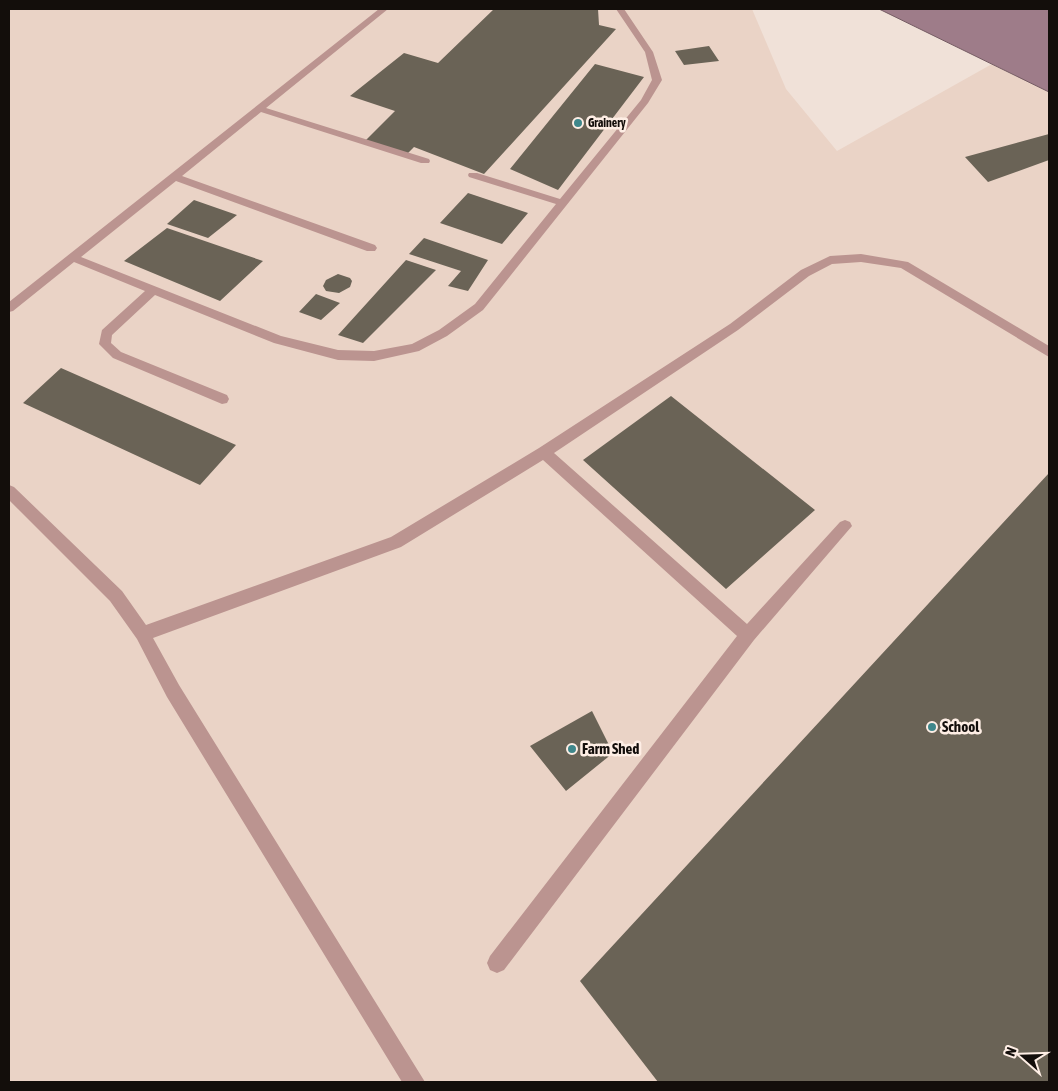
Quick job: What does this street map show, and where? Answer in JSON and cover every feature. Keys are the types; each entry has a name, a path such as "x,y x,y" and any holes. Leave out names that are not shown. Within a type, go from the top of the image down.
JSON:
{"lane":[{"path":"9,308 384,9"},
{"path":"71,257 278,340 338,355 374,356 414,348 443,333 479,307 645,101 657,80 649,52 620,9"},
{"path":"258,108 426,161"},
{"path":"474,175 562,203"},
{"path":"173,176 372,248"},
{"path":"143,634 396,542 544,452 734,327 805,273 830,260 861,258 904,266 1049,352"},
{"path":"154,290 106,333 105,344 117,355 222,399"},
{"path":"544,452 748,635"},
{"path":"9,491 116,596 143,634 173,691 414,1082"},
{"path":"497,963 748,635 845,526"}],"shaded area":[{"path":"9,9 752,9 786,89 837,151 992,64 1049,92 1049,1082 9,1082"},
{"path":"879,9 1049,9 1049,92"}],"building":[{"path":"494,9 598,9 599,25 616,29 484,174 414,147 407,154 365,141 395,111 350,96 404,53 438,63"},
{"path":"709,46 719,61 684,65 675,51"},
{"name":"Grainery","path":"595,64 644,77 558,190 510,169"},
{"path":"1049,134 1049,160 988,182 965,157"},
{"path":"468,193 528,213 502,244 440,223"},
{"path":"194,200 237,215 208,238 167,224"},
{"path":"167,228 263,261 220,301 124,261"},
{"path":"424,238 488,260 468,291 448,286 461,271 409,254"},
{"path":"406,260 436,270 363,343 338,335"},
{"path":"338,274 350,278 352,281 350,287 339,293 326,291 323,286 326,280"},
{"path":"316,294 340,303 321,320 299,312"},
{"path":"61,368 236,445 200,485 23,403"},
{"path":"671,396 815,510 726,589 583,460"},
{"name":"School","path":"1049,473 1049,1082 658,1082 580,981"},
{"name":"Farm Shed","path":"592,711 613,753 566,791 530,746"}],"place":[{"name":"Grainery","path":"578,123"},
{"name":"School","path":"932,727"},
{"name":"Farm Shed","path":"572,749"}]}
